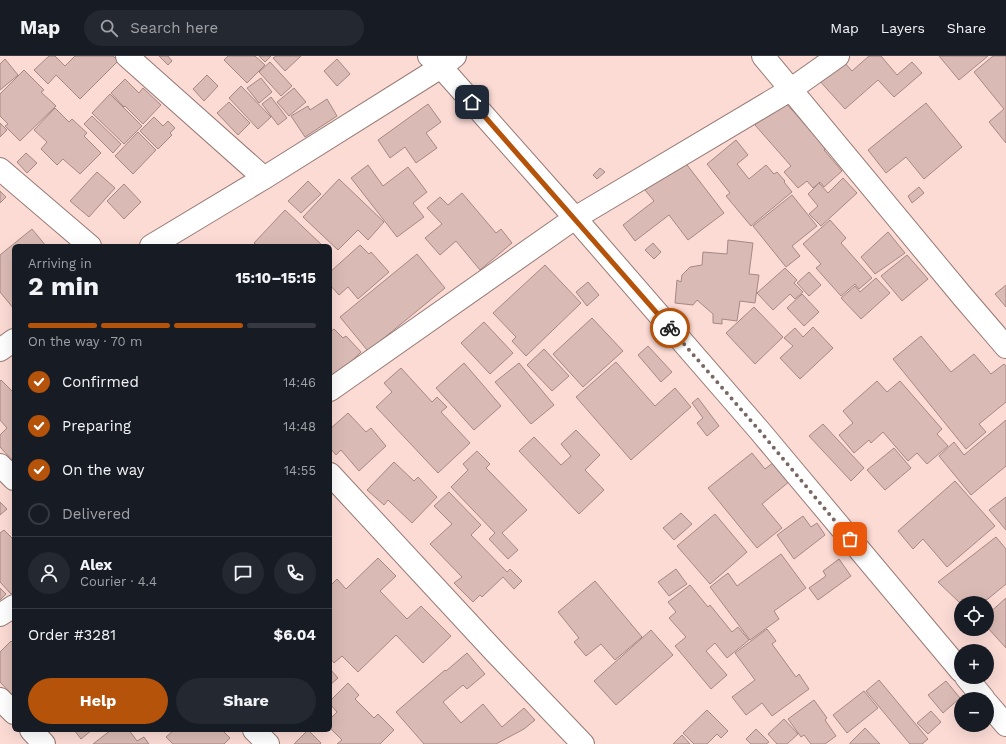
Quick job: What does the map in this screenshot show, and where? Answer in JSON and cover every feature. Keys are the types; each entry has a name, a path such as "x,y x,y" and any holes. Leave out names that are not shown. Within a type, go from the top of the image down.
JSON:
{"street":[{"path":"127,56 264,178"},
{"path":"763,56 963,297 1006,346"},
{"path":"332,389 574,218 790,90 838,56"},
{"path":"154,244 264,178 442,60 574,218 759,430 954,663"},
{"path":"0,169 88,244"},
{"path":"0,350 12,341"},
{"path":"0,465 12,477"},
{"path":"332,476 495,652 583,744"},
{"path":"0,615 12,607"},
{"path":"972,684 978,692"},
{"path":"0,699 12,711"},
{"path":"994,710 1006,725"},
{"path":"33,732 44,744"},
{"path":"256,732 268,744"}],"building":[{"path":"49,56 55,56 65,66 75,56 113,56 118,61 80,99 56,75 48,84 34,70"},
{"path":"159,56 168,56 172,61 168,65"},
{"path":"228,56 255,56 265,65 247,83 224,60"},
{"path":"259,56 271,56 265,62"},
{"path":"276,56 301,56 285,71 273,58"},
{"path":"869,56 881,56 897,75 912,62 922,73 894,97 878,80 845,109 818,79 844,62 852,71"},
{"path":"939,56 988,56 959,80"},
{"path":"993,56 1006,56 1006,143 989,122 1004,109 974,72"},
{"path":"5,59 18,75 0,90 0,64"},
{"path":"337,59 350,74 337,86 324,71"},
{"path":"270,62 292,86 281,96 259,72"},
{"path":"24,70 44,90 41,92 56,106 20,141 5,126 8,124 0,116 0,94"},
{"path":"207,75 218,86 204,101 193,89"},
{"path":"261,78 272,92 259,103 247,88"},
{"path":"125,79 139,93 143,88 161,105 143,124 111,93"},
{"path":"241,86 271,117 258,129 229,98"},
{"path":"294,88 306,102 289,116 277,102"},
{"path":"110,94 142,126 124,144 92,113"},
{"path":"271,97 287,118 278,125 262,104"},
{"path":"327,99 337,116 305,137 291,116 308,106 310,110"},
{"path":"783,100 826,148 824,150 842,171 824,187 820,182 813,188 807,181 798,188 784,172 791,166 755,125"},
{"path":"229,102 250,123 238,135 217,113"},
{"path":"926,103 962,147 924,179 906,157 886,173 868,150"},
{"path":"428,104 441,122 426,133 437,148 416,163 405,147 390,158 378,140"},
{"path":"55,108 69,122 72,119 87,133 84,136 101,153 80,174 63,159 57,165 41,149 47,142 34,130"},
{"path":"92,116 121,144 113,153 84,124"},
{"path":"154,117 163,126 168,121 175,128 170,133 172,135 158,149 140,131"},
{"path":"0,123 7,130 0,137"},
{"path":"138,132 156,150 133,174 115,156"},
{"path":"736,140 748,155 737,164 749,179 766,165 774,174 777,172 792,192 751,226 726,196 730,193 707,164"},
{"path":"26,153 37,163 27,173 17,162"},
{"path":"684,161 724,213 688,240 669,215 635,241 623,225 654,201 645,190"},
{"path":"368,165 383,186 408,167 427,192 413,203 424,217 397,237 351,178"},
{"path":"600,168 605,172 597,179 593,175"},
{"path":"97,172 115,188 89,217 70,201"},
{"path":"843,178 857,193 821,226 809,214 818,206 808,194 819,183 828,193"},
{"path":"339,179 384,222 368,240 358,230 338,250 303,217"},
{"path":"308,181 321,194 301,213 288,201"},
{"path":"124,184 141,202 124,219 107,201"},
{"path":"919,187 924,193 912,203 908,196"},
{"path":"0,191 6,197 0,203"},
{"path":"462,193 496,233 501,229 512,243 480,270 456,241 440,255 425,238 442,224 427,208 440,197 448,205"},
{"path":"792,195 817,226 792,246 800,256 786,267 753,226"},
{"path":"285,210 321,244 255,244 254,243"},
{"path":"830,220 846,238 841,243 872,278 859,289 855,284 841,296 816,268 821,264 803,244"},
{"path":"32,229 44,244 14,244"},
{"path":"888,232 905,253 875,274 861,257"},
{"path":"728,240 753,243 749,274 759,275 755,303 740,301 737,321 722,319 722,324 713,323 713,314 697,300 693,305 675,303 677,280 681,282 682,275 690,267 702,265 703,252 727,254"},
{"path":"653,243 661,252 654,259 645,250"},
{"path":"12,245 12,307 0,292 0,255"},
{"path":"360,245 369,254 371,252 389,272 358,299 348,287 339,295 332,287 332,270"},
{"path":"417,254 445,288 368,351 340,317"},
{"path":"907,255 928,279 902,301 881,276"},
{"path":"545,265 581,303 526,356 512,341 516,337 493,313"},
{"path":"785,268 797,280 794,283 803,292 795,299 790,294 773,310 757,293"},
{"path":"809,272 821,285 809,296 797,283"},
{"path":"876,278 890,293 861,319 841,298 855,286 860,292"},
{"path":"588,282 599,295 587,306 576,292"},
{"path":"1006,285 1006,307 995,294"},
{"path":"802,294 819,312 804,326 787,308"},
{"path":"754,307 783,337 755,364 726,333"},
{"path":"592,318 623,351 583,387 553,354"},
{"path":"484,322 513,353 490,374 461,343"},
{"path":"813,327 833,348 800,379 780,358 793,346 784,338 795,328 803,337"},
{"path":"334,329 343,338 346,336 361,352 332,380 332,330"},
{"path":"921,336 951,372 974,354 991,374 1004,364 1006,366 1006,402 979,424 986,432 966,449 893,359"},
{"path":"648,346 672,372 661,382 638,355"},
{"path":"544,349 569,376 552,391 527,365"},
{"path":"616,362 655,406 675,388 691,407 631,460 576,397"},
{"path":"464,363 501,406 474,430 436,388"},
{"path":"519,363 554,405 531,424 495,382"},
{"path":"401,368 432,402 437,397 447,407 441,412 470,443 438,473 376,407 392,392 384,383"},
{"path":"1,380 12,391 12,460 0,447 0,435 7,428 0,420"},
{"path":"877,381 887,392 900,381 942,429 937,434 948,446 927,464 917,453 908,461 883,432 871,443 869,440 854,453 839,435 853,423 843,411"},
{"path":"698,398 719,426 707,436 697,423 703,418 692,403"},
{"path":"348,413 366,432 371,428 386,446 359,471 341,450 336,455 332,450 332,427"},
{"path":"1006,420 1006,466 971,495 939,456 954,442 964,455"},
{"path":"823,424 864,468 851,481 809,436"},
{"path":"576,430 600,455 585,470 604,490 579,514 519,451 534,437 561,465 571,456 561,444"},
{"path":"894,448 911,468 885,490 867,470"},
{"path":"477,451 490,464 486,468 527,510 502,533 518,550 508,559 489,539 495,533 451,487 468,470 463,464"},
{"path":"752,453 765,469 774,462 790,481 762,504 782,528 757,548 708,488"},
{"path":"394,462 414,481 418,477 437,497 412,523 388,500 384,505 367,490"},
{"path":"955,481 995,526 947,567 923,539 913,549 898,531"},
{"path":"449,492 481,525 471,535 507,572 510,569 522,581 514,589 503,577 482,597 480,595 473,602 454,583 462,577 430,544 452,524 434,506"},
{"path":"1006,497 1006,530 989,510"},
{"path":"0,502 7,509 0,515"},
{"path":"681,513 692,524 674,540 663,528"},
{"path":"715,514 747,552 710,584 677,546"},
{"path":"803,516 811,527 817,523 825,535 794,559 777,535"},
{"path":"4,530 12,538 11,594 0,582 0,533"},
{"path":"996,537 1006,549 1006,584 991,596 954,596 954,597 938,582"},
{"path":"781,554 806,588 774,611 779,619 750,640 710,587 728,573 737,586"},
{"path":"378,558 396,576 380,591 407,619 421,606 451,636 423,663 396,635 358,672 342,656 334,663 332,660 332,584 337,579 346,589"},
{"path":"839,559 851,576 818,600 809,588 826,576 823,571"},
{"path":"676,569 687,584 669,596 658,582"},
{"path":"595,581 642,637 615,660 601,644 586,656 574,642 579,638 558,612"},
{"path":"690,585 708,607 710,605 732,632 738,627 749,640 727,658 715,643 706,651 727,675 711,689 675,646 686,637 669,618 676,612 668,602"},
{"path":"0,588 6,594 0,600"},
{"path":"1006,598 1006,648 994,635 994,609"},
{"path":"767,629 776,641 772,644 796,677 799,674 809,689 772,716 762,703 746,715 732,697 755,680 735,653"},
{"path":"651,630 673,655 616,705 594,681"},
{"path":"11,641 12,642 12,695 0,682 0,652"},
{"path":"467,653 485,674 467,689 463,685 443,702 461,723 483,704 502,727 524,708 535,720 524,729 496,744 424,744 396,712"},
{"path":"332,671 338,678 332,683"},
{"path":"879,680 928,739 922,744 910,744 866,691"},
{"path":"946,681 955,692 954,703 943,713 928,695"},
{"path":"348,683 359,695 355,699 374,718 378,714 394,730 380,744 337,744 342,740 332,730 332,717 337,712 332,706 332,699"},
{"path":"864,691 878,708 847,733 833,715"},
{"path":"814,700 827,718 825,720 836,736 825,744 811,744 804,735 801,737 788,719"},
{"path":"707,710 728,731 721,738 717,734 707,744 694,744 683,733"},
{"path":"931,711 941,722 928,734 917,723"},
{"path":"784,719 798,734 787,744 777,744 768,734"},
{"path":"865,728 880,744 850,744 850,743"},
{"path":"756,729 769,742 766,744 751,744 746,739"},
{"path":"76,732 90,732 81,739"},
{"path":"108,732 130,732 137,741 144,737 149,744 93,744"},
{"path":"172,732 224,732 230,738 224,744 173,744 166,737"},
{"path":"306,732 310,732 321,743 320,744 294,744"},
{"path":"682,735 690,744 673,744"}],"way so far":[{"path":"670,328 759,430 850,539"}],"route":[{"path":"472,102 670,328"}]}
